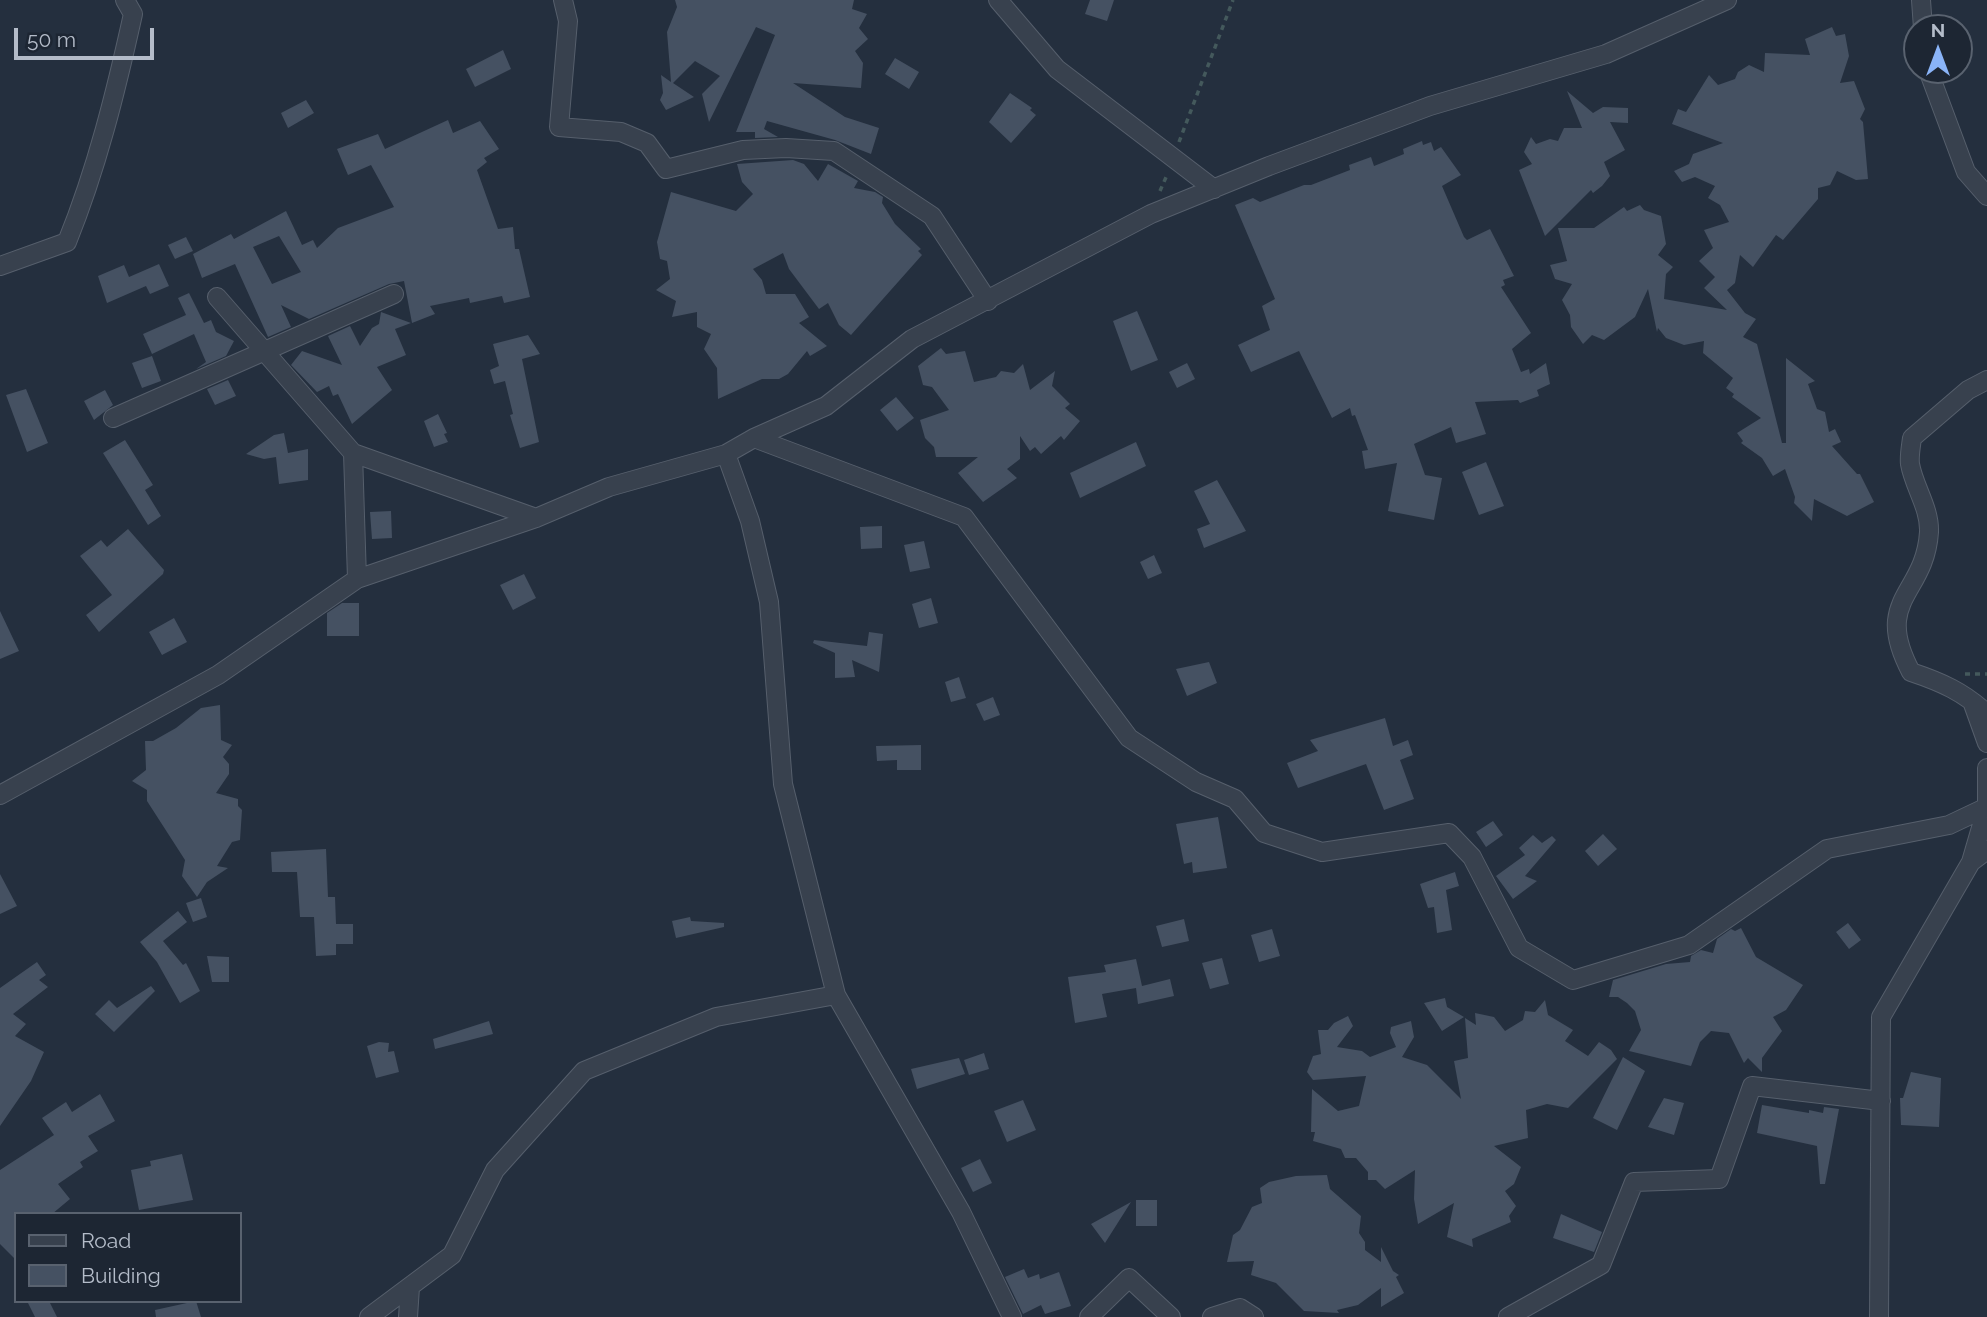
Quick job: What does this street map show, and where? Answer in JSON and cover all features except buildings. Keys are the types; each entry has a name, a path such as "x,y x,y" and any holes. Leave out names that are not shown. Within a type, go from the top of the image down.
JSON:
{"street":[{"path":"563,0 568,21 559,127 621,132 647,143 666,169 743,150 786,148 834,151 932,216 988,301"},
{"path":"998,0 1057,69 1174,155 1214,189"},
{"path":"0,794 218,675 357,579 536,518 609,487 726,454 754,438 826,406 912,340 1151,214 1430,106 1606,54 1727,0"},
{"path":"0,267 67,242 93,171 118,80 131,4"},
{"path":"1933,84 1966,172 1987,196"},
{"path":"113,418 394,295"},
{"path":"217,297 353,453 536,518"},
{"path":"1987,380 1968,390 1912,438 1910,463 1929,528 1927,547 1899,606 1895,628 1898,648 1911,672 1944,683 1971,699 1987,714"},
{"path":"754,438 964,517 1129,738 1196,782 1235,799 1264,833 1322,852 1449,833 1472,857 1519,948 1573,980 1689,945 1828,849 1949,825 1987,807"},
{"path":"353,453 357,579"},
{"path":"726,454 750,521 769,602 783,784 835,995 961,1212 1012,1317"},
{"path":"1971,699 1987,743"},
{"path":"1879,1317 1881,1017 1971,862 1987,807 1987,768"},
{"path":"1971,862 1987,849"},
{"path":"369,1317 452,1255 495,1170 584,1071 716,1017 835,995"},
{"path":"1508,1317 1601,1265 1634,1182 1719,1179 1752,1086 1881,1101"},
{"path":"1089,1317 1129,1278 1171,1317"},
{"path":"408,1317 410,1287"},
{"path":"1212,1317 1240,1308 1254,1317"}],"path":[{"path":"1151,214 1233,0"}]}
